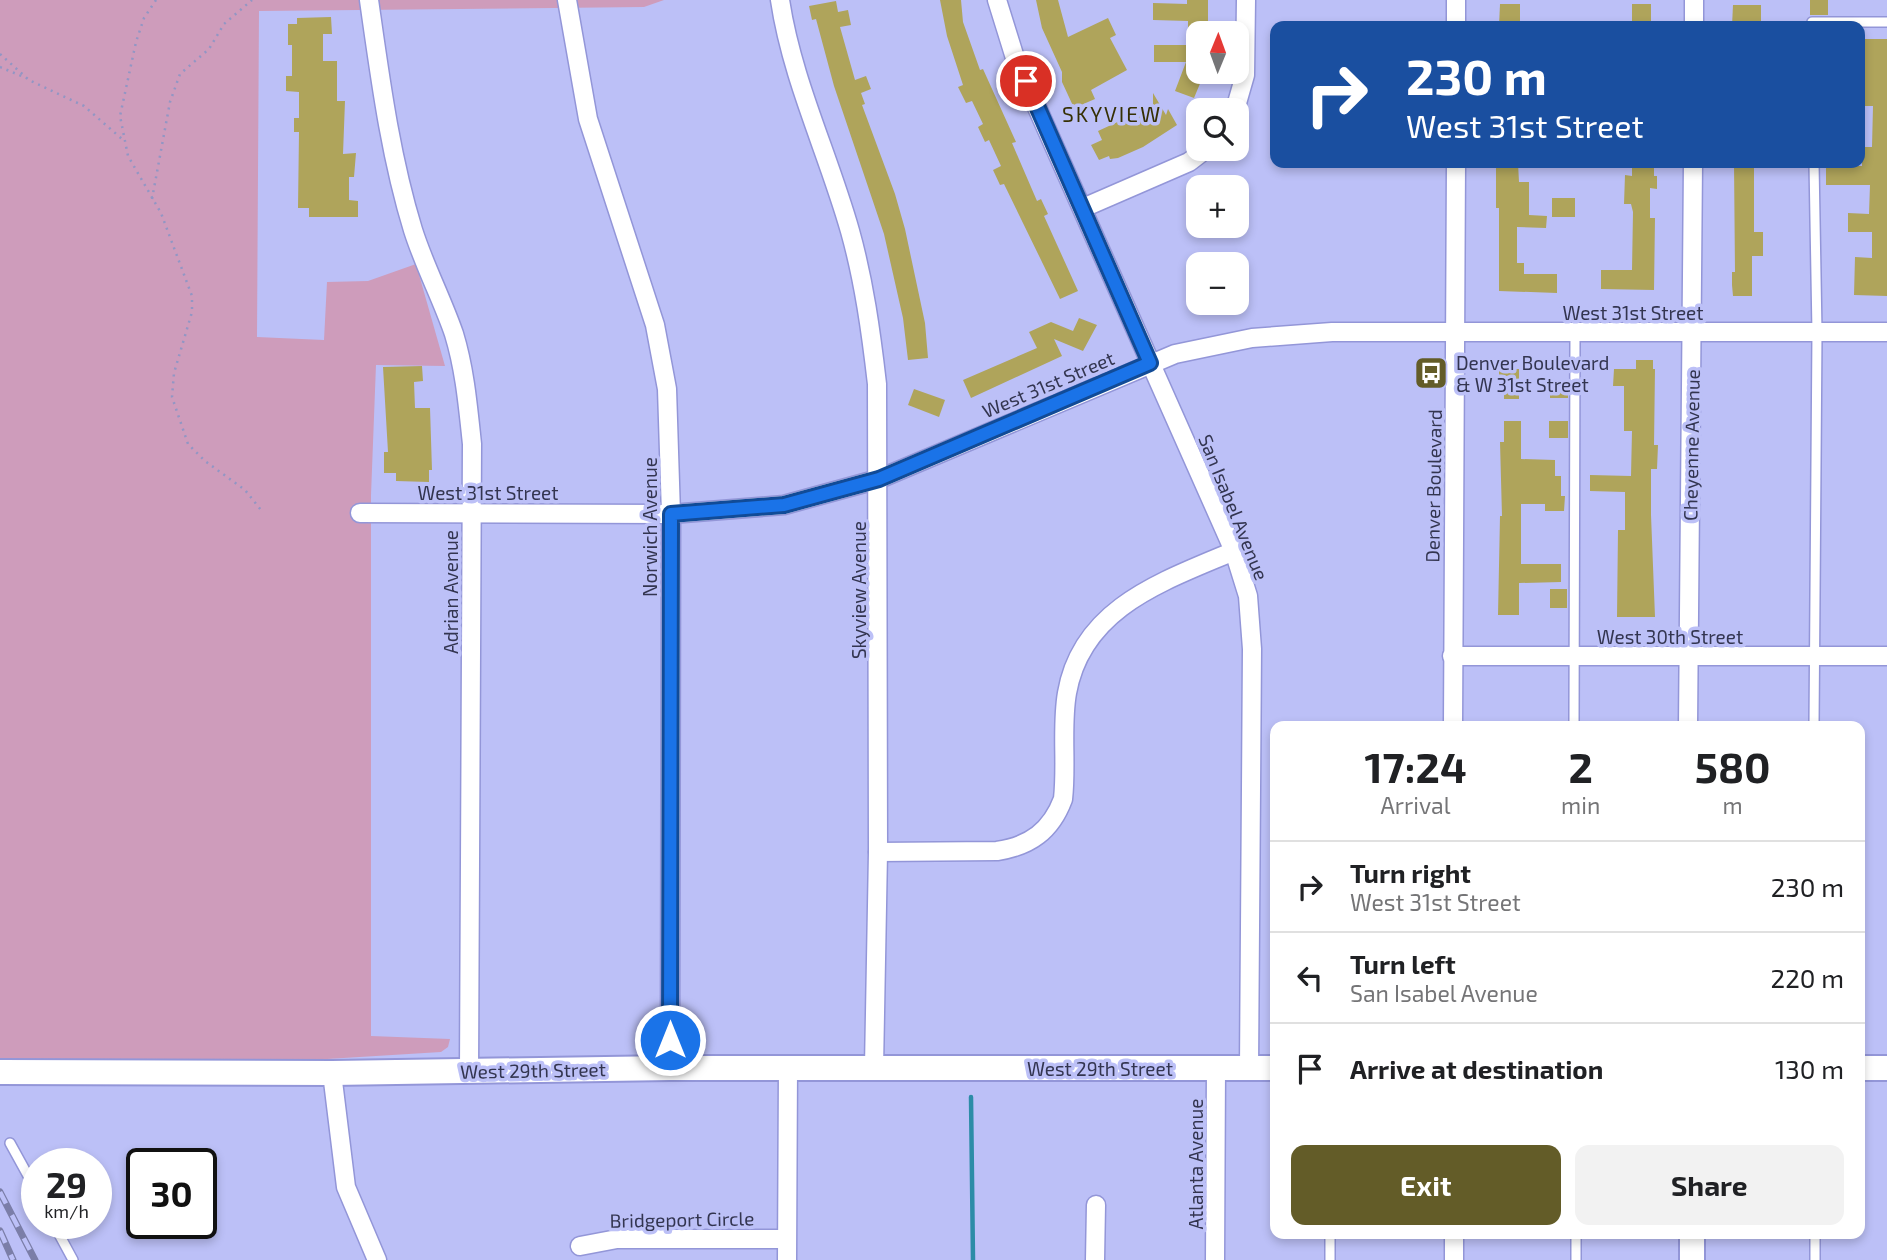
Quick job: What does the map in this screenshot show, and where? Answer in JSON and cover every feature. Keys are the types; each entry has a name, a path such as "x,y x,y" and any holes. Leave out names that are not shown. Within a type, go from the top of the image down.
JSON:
{"street":[{"name":"Adrian Avenue","path":"369,0 386,118 413,230 454,335 463,372 471,444 468,1072"},
{"name":"Norwich Avenue","path":"567,0 588,119 655,325 667,388 671,514 670,1068"},
{"name":"Skyview Avenue","path":"780,0 792,59 850,232 862,284 877,384 878,852 874,1067"},
{"name":"San Isabel Avenue","path":"997,0 1015,58 1242,573 1251,622 1249,1068"},
{"path":"1238,98 1245,75 1246,0"},
{"path":"1456,0 1456,21"},
{"path":"1693,21 1694,0"},
{"path":"1083,208 1190,161"},
{"name":"Denver Boulevard","path":"1453,721 1456,168"},
{"name":"Cheyenne Avenue","path":"1688,721 1693,168"},
{"name":"West 31st Street","path":"360,513 671,514 784,505 879,479 1150,363 1210,345 1252,338 1332,332 1887,332"},
{"path":"878,852 997,851 1030,842 1046,829 1057,815 1063,799 1068,692 1083,649 1096,629 1133,597 1234,551"},
{"name":"West 30th Street","path":"1452,656 1887,656"},
{"name":"West 29th Street","path":"0,1072 332,1073 874,1067 1270,1068"},
{"path":"786,1260 788,1068"},
{"path":"1865,1068 1887,1068"},
{"name":"Atlanta Avenue","path":"1215,1260 1216,1069"},
{"path":"332,1073 346,1187 377,1260"},
{"path":"1096,1205 1096,1260"},
{"name":"Bridgeport Circle","path":"580,1246 617,1239 786,1239"},
{"path":"1454,1239 1454,1260"},
{"path":"1692,1239 1692,1260"}],"lane":[{"path":"1865,22 1887,22"},
{"path":"1814,168 1817,332 1814,721"},
{"path":"1574,721 1575,333"},
{"path":"10,1143 21,1163"},
{"path":"62,1239 73,1260"},
{"path":"1330,1239 1330,1260"},
{"path":"1576,1239 1576,1260"},
{"path":"1815,1239 1815,1260"}],"path":[{"path":"156,0 144,18 123,93 120,116 128,156 174,245 192,296 192,312 174,373 172,397 188,444 205,461 245,490 261,510"},
{"path":"152,199 170,102 180,74 209,49 224,24 252,0"},
{"path":"0,54 29,80"},
{"path":"0,67 84,106 124,141"}],"shaded area":[{"path":"0,0 664,0 644,7 259,11 257,337 324,340 327,282 368,281 416,264 445,366 376,365 371,495 371,1036 450,1039 448,1047 441,1052 311,1060 0,1059"}],"building":[{"path":"940,0 961,0 963,22 980,70 983,69 1016,142 1012,143 1037,201 1041,199 1048,214 1044,216 1078,291 1060,299 1004,184 1000,185 993,170 1001,166 989,140 985,142 978,127 983,124 972,101 966,103 958,87 963,85 947,36"},
{"path":"1036,0 1058,0 1068,37 1108,18 1116,35 1110,38 1127,70 1091,90 1095,99 1074,108 1062,82 1062,72 1042,28"},
{"path":"1187,0 1208,0 1208,21 1153,20 1153,3 1187,4"},
{"path":"1810,0 1828,0 1828,15 1810,15"},
{"path":"836,1 838,12 848,10 851,25 840,27 855,80 866,76 871,89 861,93 865,104 862,105 905,229 925,323 928,358 908,360 903,318 884,234 834,86 816,19 812,20 809,6"},
{"path":"1500,4 1520,4 1520,21 1499,21"},
{"path":"1632,4 1651,4 1651,21 1632,21"},
{"path":"1733,5 1761,5 1761,21 1732,21"},
{"path":"331,17 332,34 323,34 323,61 337,61 337,101 345,101 343,154 356,153 354,177 349,177 349,200 358,201 358,217 309,217 309,208 298,208 299,132 294,132 294,118 299,118 299,92 286,91 286,76 292,76 292,45 288,45 288,24 297,24 297,18"},
{"path":"1865,39 1887,39 1887,296 1854,295 1855,257 1872,258 1872,232 1848,232 1848,213 1869,214 1870,185 1826,185 1826,168 1865,168 1865,147 1872,147 1873,106 1865,106"},
{"path":"1154,45 1186,45 1186,62 1154,62"},
{"path":"1186,62 1186,84 1200,84 1194,98 1175,91"},
{"path":"1153,93 1166,115 1168,109 1177,125 1143,147 1118,158 1110,159 1109,156 1099,160 1091,145 1102,140 1098,131 1148,108 1153,118"},
{"path":"1496,168 1518,168 1519,182 1529,182 1529,215 1547,216 1546,228 1517,227 1517,263 1524,263 1524,274 1557,274 1557,293 1499,291 1499,208 1496,208"},
{"path":"1632,168 1654,168 1654,176 1657,176 1657,189 1650,188 1650,218 1655,218 1654,290 1601,289 1601,270 1632,270 1633,212 1631,204 1624,204 1625,175 1632,176"},
{"path":"1734,168 1754,168 1754,232 1763,232 1763,256 1752,256 1752,296 1733,296 1732,272 1735,272"},
{"path":"1552,198 1575,198 1575,217 1552,217"},
{"path":"1079,318 1097,325 1083,351 1054,339 1062,356 971,398 963,380 1037,348 1029,332 1051,322 1073,331"},
{"path":"1636,360 1653,360 1655,369 1654,445 1658,445 1657,469 1651,469 1651,515 1655,617 1617,617 1618,530 1625,530 1625,492 1590,491 1590,475 1631,476 1632,431 1624,431 1624,386 1613,386 1614,369 1636,369"},
{"path":"422,366 423,381 414,382 415,408 430,408 432,470 429,470 429,482 396,481 396,473 384,473 384,452 388,452 383,367"},
{"path":"1499,369 1519,369 1519,399 1504,399 1504,395 1499,395"},
{"path":"1550,380 1568,380 1568,398 1550,398"},
{"path":"914,389 945,400 939,417 908,405"},
{"path":"1504,421 1521,421 1521,459 1555,460 1555,476 1561,476 1561,496 1565,496 1564,511 1545,511 1545,504 1521,504 1521,564 1561,564 1561,582 1519,583 1519,615 1498,615 1502,516 1500,442 1504,442"},
{"path":"1549,421 1568,421 1568,438 1549,438"},
{"path":"1550,589 1567,589 1567,608 1550,608"}],"waterway":[{"path":"971,1097 973,1260"}],"railway":[{"path":"0,1192 35,1260"},
{"path":"0,1231 13,1260"}],"place":[{"name":"Denver Boulevard & W 31st Street","path":"1431,373"}],"district":[{"name":"SKYVIEW","path":"1112,113"}],"route":[{"path":"670,1040 671,514 784,505 846,490 879,479 1150,363 1026,81"}]}
